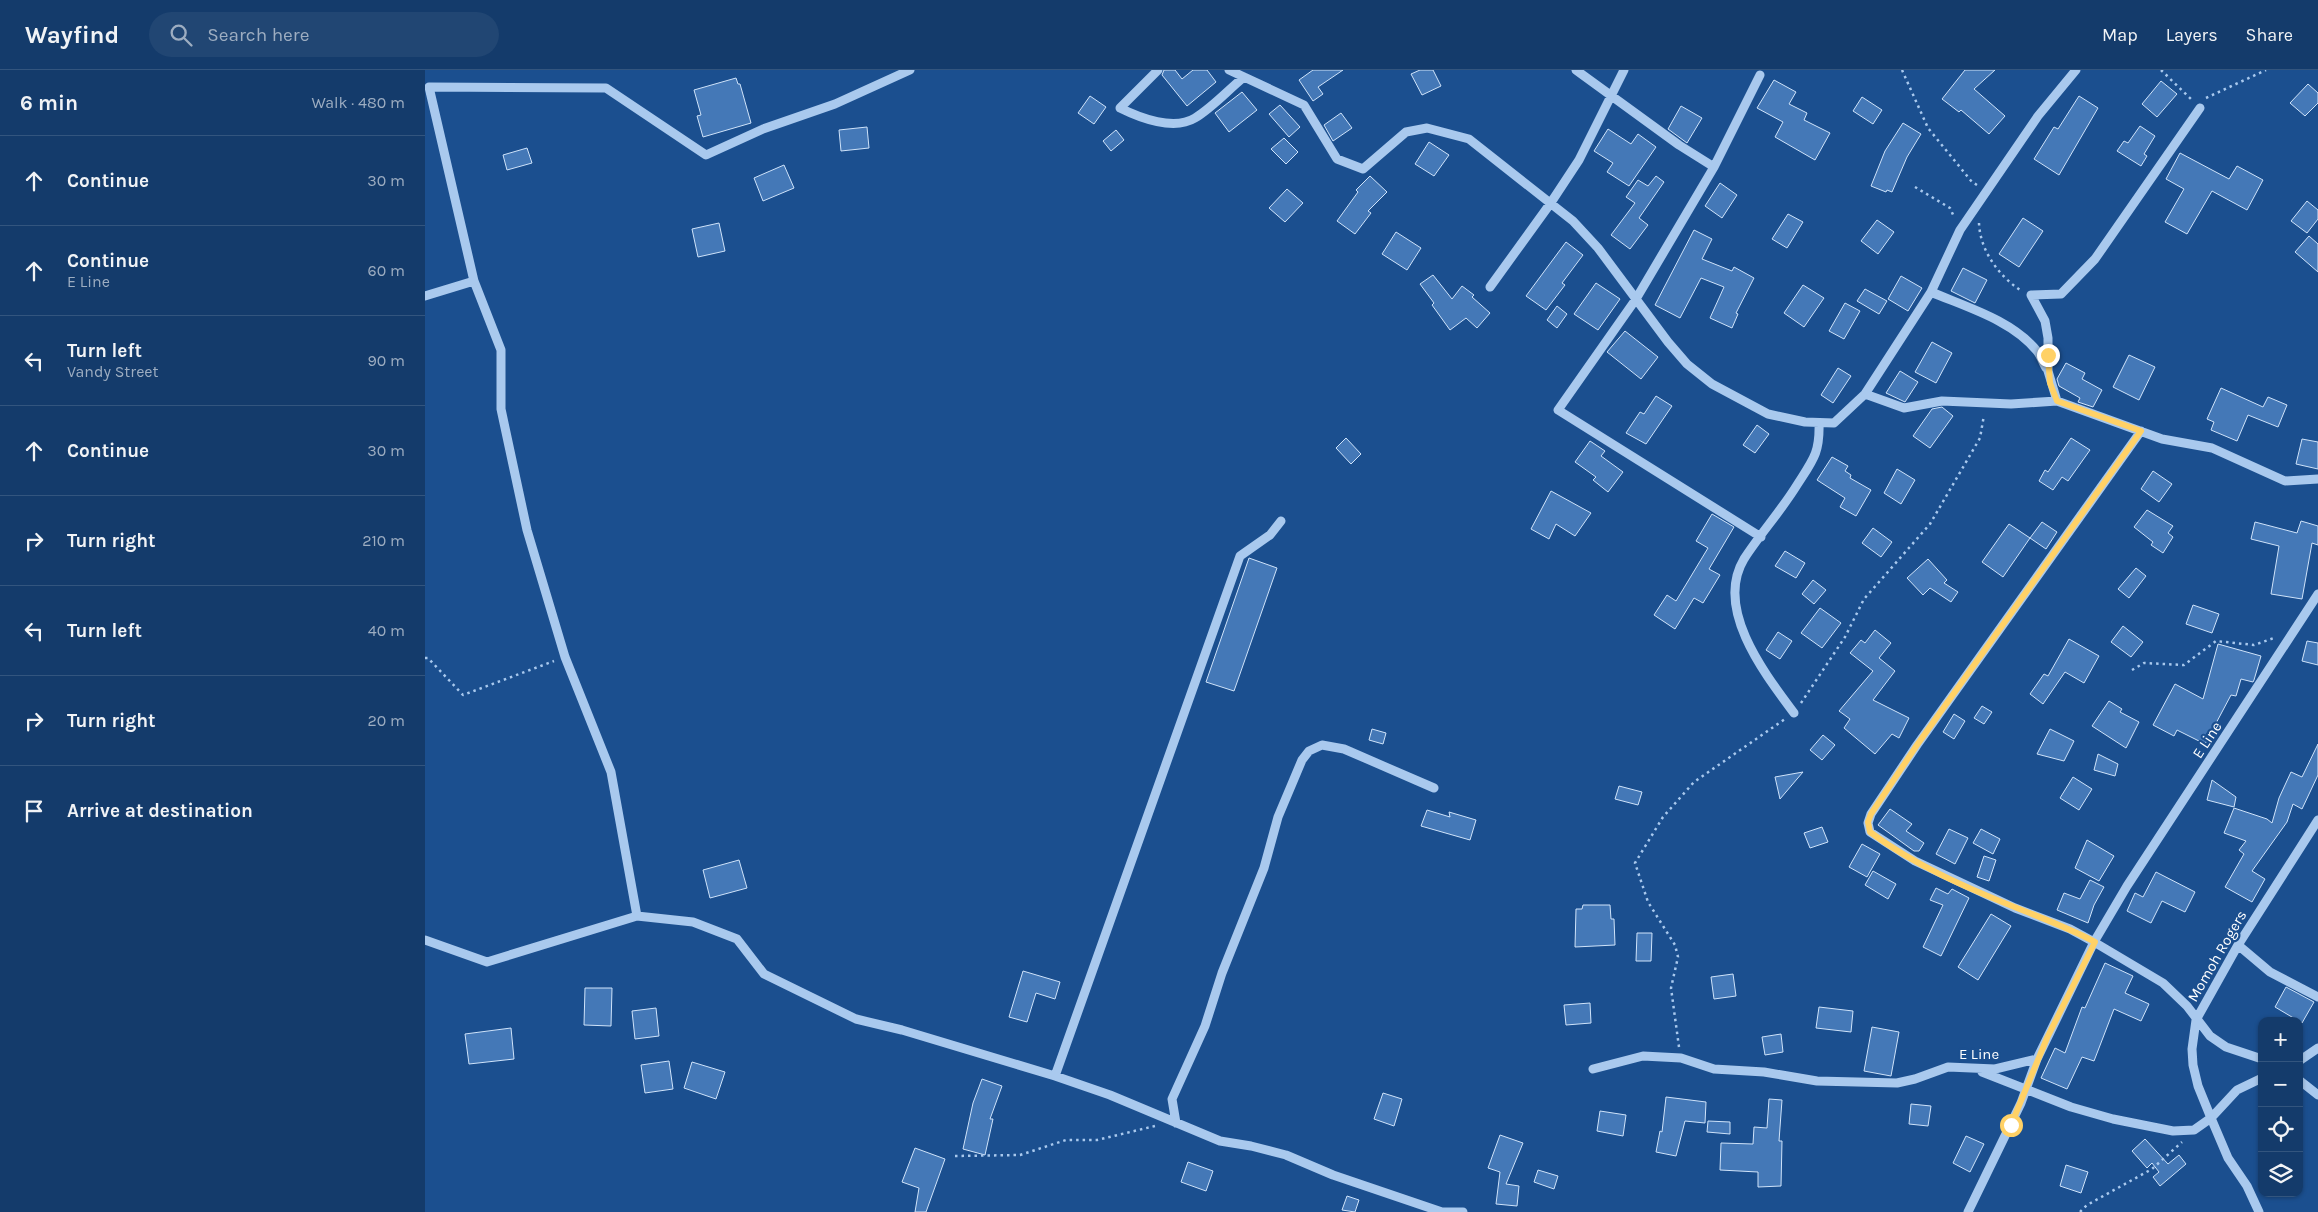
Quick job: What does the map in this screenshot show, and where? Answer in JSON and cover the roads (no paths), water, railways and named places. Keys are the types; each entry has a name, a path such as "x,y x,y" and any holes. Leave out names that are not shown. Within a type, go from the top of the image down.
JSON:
{"street":[{"path":"637,916 611,772 565,657 527,530 501,409 501,350 474,281 429,87 606,88 706,155 763,129 835,104 910,70"},
{"path":"1158,70 1120,108 1153,122 1174,122 1194,119 1244,77"},
{"path":"1229,70 1304,105 1337,159 1363,169 1405,132 1427,128 1469,139 1573,221 1591,241 1687,364 1712,384 1768,414 1819,423 1834,423 1865,394 1931,292 1960,230 2038,116 2076,70"},
{"path":"1576,70 1679,145 1714,167"},
{"path":"1490,287 1550,204 1579,160 1624,70"},
{"path":"1760,74 1714,167 1636,299 1559,410 1761,537"},
{"path":"2048,371 2048,338 2045,321 2031,295 2061,294 2084,271 2198,105"},
{"path":"425,296 474,281"},
{"path":"1931,292 2004,325 2024,338 2038,352 2048,371 2057,401"},
{"path":"1865,394 1904,408 1942,401 2011,404 2057,401 2162,438 2212,448 2285,482 2318,479"},
{"path":"1794,713 1765,674 1746,636 1737,611 1735,586 1739,570 1816,454 1819,440 1819,423"},
{"path":"2141,431 1917,745 1871,814 1868,822 1870,832 1915,861 2015,908 2070,929 2163,983 2187,1006 2210,1036 2226,1047 2258,1058"},
{"path":"1055,1076 1240,556 1270,535 1281,521"},
{"name":"E Line","path":"1593,1069 1643,1056 1681,1058 1714,1068 1764,1072 1817,1080 1897,1083 1915,1079 1948,1067 1995,1069 2037,1058 2095,942 2127,886 2318,594"},
{"path":"1177,1123 1172,1099 1205,1026 1222,973 1264,868 1278,817 1302,760 1309,751 1323,745 1344,749 1434,788"},
{"name":"Momoh Rogers","path":"2259,1212 2247,1186 2228,1158 2198,1086 2193,1065 2192,1049 2196,1020 2238,944 2318,820"},
{"path":"425,940 487,962 637,916 693,922 737,939 764,974 856,1019 902,1030 1055,1076 1166,1118 1220,1141 1251,1146 1286,1155 1333,1174 1442,1212 1463,1212"},
{"path":"2238,944 2270,972 2318,997"},
{"path":"2303,1058 2318,1048"},
{"path":"1968,1212 2021,1103 2037,1058"},
{"path":"1973,1068 2071,1107 2113,1119 2173,1131 2194,1130 2211,1118 2237,1090 2258,1080"},
{"path":"2303,1083 2318,1095"}]}
